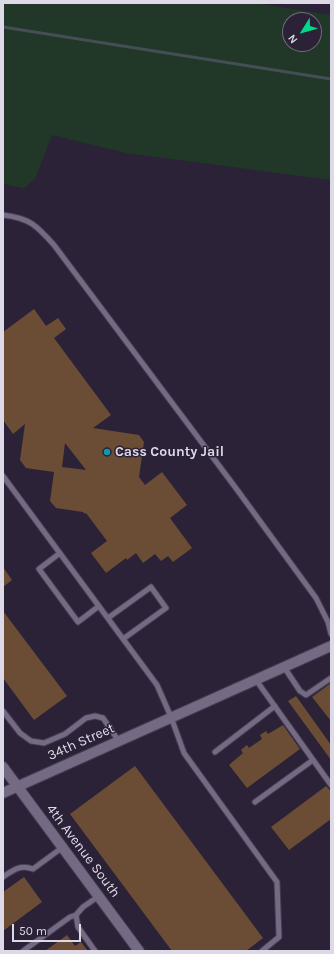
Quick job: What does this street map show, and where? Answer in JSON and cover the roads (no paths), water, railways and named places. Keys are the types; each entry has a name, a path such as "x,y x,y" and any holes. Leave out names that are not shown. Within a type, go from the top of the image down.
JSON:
{"street":[{"name":"34th Street","path":"3,792 331,646"},
{"name":"4th Avenue South","path":"3,767 139,951"}],"lane":[{"path":"3,215 14,216 28,221 38,228 54,245 316,598 328,622 331,634"},
{"path":"3,476 157,685 171,717 184,753 277,882 279,937 262,951"},
{"path":"60,553 39,569 78,622 99,606"},
{"path":"108,618 151,587 166,608 123,639"},
{"path":"284,667 300,691 306,695 331,678"},
{"path":"256,680 331,785"},
{"path":"215,752 275,706"},
{"path":"3,711 20,733 31,741 44,743 65,734 86,718 95,716 103,718 118,740"},
{"path":"255,802 313,760"},
{"path":"3,877 15,869 24,867 33,869 63,847"},
{"path":"23,951 70,917 76,915 83,907 99,896"},
{"path":"76,915 78,927 95,951"}],"waterway":[{"path":"3,27 331,79"}],"place":[{"name":"Cass County Jail","path":"107,452"}]}
